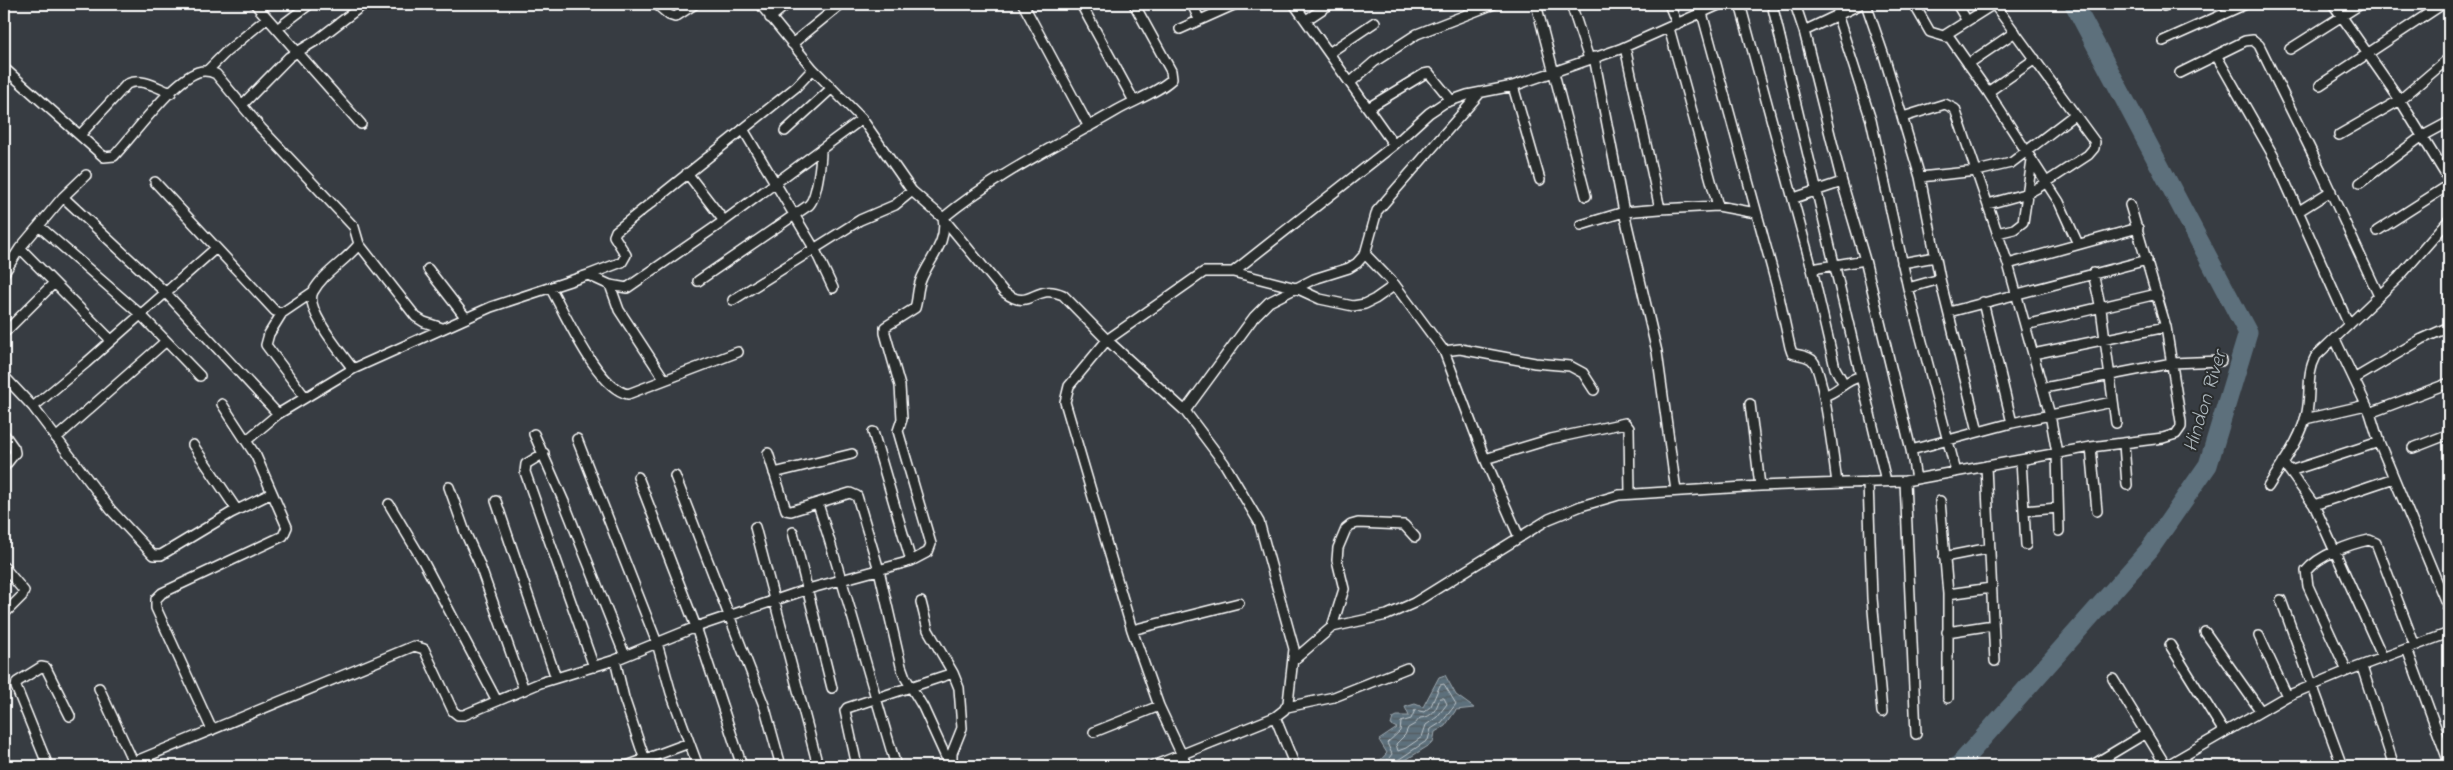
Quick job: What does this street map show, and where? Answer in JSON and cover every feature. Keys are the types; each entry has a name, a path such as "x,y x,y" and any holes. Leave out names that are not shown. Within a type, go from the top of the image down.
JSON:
{"street":[{"path":"255,4 361,124"},
{"path":"277,29 310,4"},
{"path":"243,104 296,52 323,36 364,4"},
{"path":"656,4 669,15 675,17 695,4"},
{"path":"760,4 813,68 862,119 912,191 943,218 1004,292 1014,300 1025,300 1044,291 1064,294 1108,340 1185,412 1219,456 1258,522 1294,649 1295,659 1287,707"},
{"path":"770,18 787,4"},
{"path":"792,44 841,4"},
{"path":"1023,4 1089,127"},
{"path":"1081,4 1134,101"},
{"path":"943,218 986,187 1172,79 1171,71 1134,4"},
{"path":"1192,4 1199,19"},
{"path":"1180,29 1236,4"},
{"path":"1294,4 1394,145"},
{"path":"1306,20 1330,4"},
{"path":"1351,82 1374,62 1418,34 1494,4"},
{"path":"1536,4 1555,70 1586,196"},
{"path":"1571,4 1591,58 1624,212 1657,352 1676,491"},
{"path":"1669,4 1718,206"},
{"path":"1233,272 1394,145 1429,113 1451,100 1513,86 1625,47 1702,14 1710,6 1721,4"},
{"path":"1740,4 1794,198 1835,368 1844,384"},
{"path":"1772,4 1886,481"},
{"path":"1795,4 1804,31 1842,182 1865,260 1911,450 1916,479"},
{"path":"1804,31 1861,4"},
{"path":"1866,4 1920,177 1940,279 1978,431"},
{"path":"1914,4 1930,32 1946,35 1988,92 2059,202 2078,244"},
{"path":"1957,4 1967,21"},
{"path":"1946,35 1994,4 2074,115 2092,135 2095,142 2094,148 2088,155 2046,183 2028,193 1988,204"},
{"path":"2163,41 2246,4"},
{"path":"2333,4 2400,100 2449,180"},
{"path":"2290,49 2361,4"},
{"path":"2320,85 2443,4"},
{"path":"1702,14 1777,288 1790,347 1792,353 1811,359 1815,363 1824,396 1837,483"},
{"path":"1837,14 1871,120 1908,288 1956,472"},
{"path":"4,68 104,157 114,156 183,81 197,72 208,70 225,53 267,18"},
{"path":"1329,53 1375,22"},
{"path":"1968,64 2015,32"},
{"path":"2180,73 2245,41 2253,40 2259,45 2380,296"},
{"path":"1625,47 1660,209"},
{"path":"2216,55 2264,136 2349,325"},
{"path":"2339,135 2400,100 2449,58"},
{"path":"1988,92 2035,59"},
{"path":"247,440 278,414 353,369 491,307 551,288 578,276 588,275 622,262 626,255 616,242 614,234 796,86 813,68"},
{"path":"208,70 216,74 243,104 261,128 354,227 359,244 416,317 442,328"},
{"path":"1368,108 1424,74 1429,73 1451,100"},
{"path":"80,135 127,84 133,81 139,81 172,93"},
{"path":"1513,86 1540,180"},
{"path":"785,131 832,88"},
{"path":"1185,412 1254,317 1269,302 1314,279 1350,268 1366,254 1377,211 1480,93"},
{"path":"1903,118 1945,104 1955,109 2008,264 2044,388 2057,453 2059,531"},
{"path":"1920,177 1977,172 2011,163 2074,115"},
{"path":"588,275 610,285 627,288 777,183 862,119"},
{"path":"2360,183 2422,137 2449,122"},
{"path":"743,129 796,216 833,288"},
{"path":"698,281 810,205 815,197 821,150"},
{"path":"1997,232 2014,229 2023,222 2032,162"},
{"path":"687,173 724,221"},
{"path":"4,273 20,248 63,197 86,175"},
{"path":"155,182 272,309 282,313"},
{"path":"1794,198 1842,182"},
{"path":"2377,231 2449,185"},
{"path":"733,300 860,220 895,205 912,191"},
{"path":"2299,211 2331,191"},
{"path":"63,197 165,292 278,414"},
{"path":"1295,659 1332,627 1387,615 1414,603 1519,537 1563,512 1619,495 1760,486 1905,481 2091,447 2162,438 2180,431 2181,422 2166,327 2130,205"},
{"path":"1581,226 1624,212 1660,209 1718,206 1756,213"},
{"path":"124,766 135,765 212,730 414,646 424,649 453,711 458,715 464,715 556,678 626,656 696,627 730,617 774,600 911,560 928,552 932,544 898,431 902,419 900,386 885,327 915,308 920,281 942,242 945,228 943,218"},
{"path":"2268,487 2305,419 2308,410 2310,367 2316,356 2380,296 2449,220"},
{"path":"39,226 140,314 165,342 200,376"},
{"path":"2008,264 2138,228"},
{"path":"305,398 266,345 269,334 282,313 313,292 359,244"},
{"path":"20,248 111,340"},
{"path":"32,407 216,248"},
{"path":"1366,254 1394,285 1444,351 1485,459 1519,537"},
{"path":"1902,263 1936,258"},
{"path":"1812,269 1865,260"},
{"path":"1949,312 2147,260"},
{"path":"428,269 466,318"},
{"path":"1187,766 1159,706 1132,630 1065,402 1068,386 1108,340 1204,272 1233,272 1296,288 1320,298 1353,306 1370,302 1394,285"},
{"path":"2093,273 2105,338 2116,423"},
{"path":"1908,288 1940,279"},
{"path":"4,333 54,284"},
{"path":"610,285 619,310 664,379"},
{"path":"551,288 595,367 617,391 628,394 738,352"},
{"path":"313,292 311,299 314,312 353,369"},
{"path":"2025,325 2100,309 2157,294"},
{"path":"1983,302 2012,423"},
{"path":"2033,354 2166,327"},
{"path":"2354,379 2422,339 2449,327"},
{"path":"2334,339 2368,409 2379,442 2449,610"},
{"path":"56,438 165,342"},
{"path":"1444,351 1460,349 1535,363 1570,366 1583,374 1594,390"},
{"path":"2044,388 2172,363 2221,361"},
{"path":"4,376 32,407 111,510 153,555 161,555 237,510 272,493"},
{"path":"1824,396 1836,392 1850,379 1860,377"},
{"path":"2305,419 2368,409 2449,383"},
{"path":"1911,450 1978,431 2112,402"},
{"path":"212,730 156,608 156,599 162,593 283,536 288,527 247,440 222,404"},
{"path":"1750,404 1760,486"},
{"path":"1485,459 1552,439 1625,423 1629,428 1630,494"},
{"path":"873,432 911,560"},
{"path":"4,434 14,448 15,453 4,467"},
{"path":"534,434 544,453 626,656"},
{"path":"2413,448 2449,434"},
{"path":"577,439 657,643 670,693 698,766"},
{"path":"2290,471 2379,442"},
{"path":"2124,444 2127,485"},
{"path":"193,446 237,510"},
{"path":"2091,447 2097,511"},
{"path":"544,453 526,464 525,472 594,667"},
{"path":"768,453 786,510 791,511 818,504 850,493 857,496 879,570 901,666 951,766"},
{"path":"774,473 852,454"},
{"path":"2021,460 2026,544"},
{"path":"2283,462 2314,505 2334,553 2383,658"},
{"path":"1986,466 1995,661"},
{"path":"675,476 765,708 781,766"},
{"path":"638,478 696,627 742,766"},
{"path":"2314,505 2394,478"},
{"path":"1905,481 1916,734"},
{"path":"1868,482 1872,598 1882,712"},
{"path":"449,487 465,532 479,563 524,690"},
{"path":"1940,501 1948,594 1948,698"},
{"path":"496,502 556,678"},
{"path":"389,504 422,561 496,701"},
{"path":"818,504 843,580 896,766"},
{"path":"2024,511 2058,508"},
{"path":"1332,627 1344,589 1337,554 1346,529 1350,524 1404,525 1415,537"},
{"path":"755,527 818,766"},
{"path":"793,532 832,688"},
{"path":"2347,671 2305,578 2306,571 2310,566 2334,553 2370,540 2376,544 2449,763"},
{"path":"1944,556 1990,548"},
{"path":"4,567 24,591 22,596 4,614"},
{"path":"1948,594 1992,588"},
{"path":"2281,600 2311,686 2342,766"},
{"path":"921,602 928,630 953,673 962,702 962,728 952,753 951,766"},
{"path":"1132,630 1239,604"},
{"path":"1947,632 1993,625"},
{"path":"2205,632 2260,710"},
{"path":"2112,679 2166,766 2286,696 2449,633"},
{"path":"2259,636 2286,696"},
{"path":"2170,645 2224,732"},
{"path":"615,660 624,698 646,763"},
{"path":"2362,666 2394,766"},
{"path":"48,766 16,687 17,682 41,667 46,668 70,716"},
{"path":"1153,766 1182,756 1223,737 1275,717 1287,707 1334,697 1407,668"},
{"path":"856,766 845,711 851,705 953,673"},
{"path":"99,688 135,765"},
{"path":"1094,732 1159,706"},
{"path":"1275,717 1295,766"},
{"path":"2092,766 2146,733"},
{"path":"627,766 646,763 689,743"}],"water":[{"path":"1445,675 1456,695 1474,708 1456,710 1445,726 1435,732 1433,743 1396,766 1375,766 1387,753 1379,740 1397,728 1391,725 1393,718 1409,716 1405,707 1415,704 1423,707 1439,677"}],"waterway":[{"name":"Hindon River","path":"1958,766 2149,550 2208,465 2248,333 2074,4"}]}
